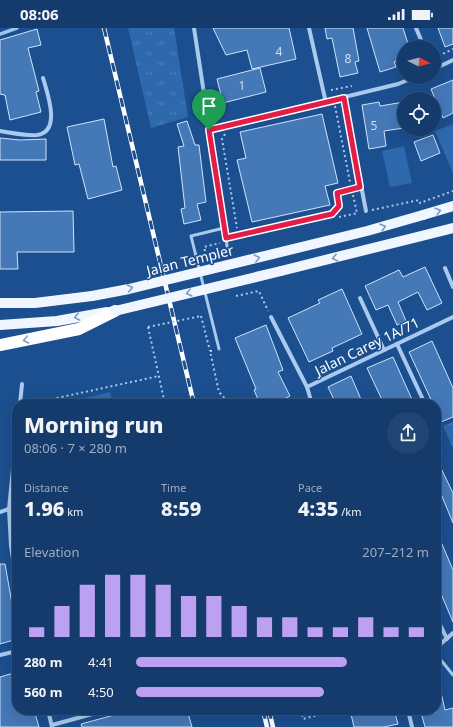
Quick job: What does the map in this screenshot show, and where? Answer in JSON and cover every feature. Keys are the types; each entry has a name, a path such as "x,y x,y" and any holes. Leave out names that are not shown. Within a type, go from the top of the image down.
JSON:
{"highway":[{"path":"3,344 79,329 115,311"}],"main road":[{"name":"Jalan Templer","path":"2,302 35,303 92,296 129,289 367,232 453,206"},
{"path":"0,325 57,321 115,311 427,236 453,228"}],"street":[{"path":"194,28 226,238"},
{"path":"309,28 327,104"},
{"path":"416,28 421,40"},
{"path":"441,66 453,60"},
{"path":"0,131 35,135 42,134 48,129 52,115 43,78"},
{"path":"209,130 327,104 398,84"},
{"path":"344,98 366,212"},
{"path":"445,268 453,287"},
{"path":"360,298 384,350"},
{"path":"271,317 307,387"},
{"name":"Jalan Carey 1A/71","path":"311,399 307,387 453,317"},
{"path":"397,344 423,399"},
{"path":"20,399 22,384"},
{"path":"12,479 9,509 12,553"},
{"path":"0,512 12,508"},
{"path":"441,626 447,639"},
{"path":"441,644 453,633"},
{"path":"0,655 12,652"},
{"path":"49,715 52,726 90,715"},
{"path":"409,715 412,727"}],"lane":[{"path":"227,246 226,238 332,214 339,206 337,193 360,187"},
{"path":"218,349 191,236 224,228"},
{"path":"441,660 453,675"}],"path":[{"path":"441,55 453,49"},
{"path":"327,104 334,105 351,183"},
{"path":"232,133 225,135 222,139 238,235"},
{"path":"428,200 453,191"},
{"path":"353,194 357,213"},
{"path":"205,251 204,247 212,245"},
{"path":"236,296 259,292 271,317"},
{"path":"164,399 148,327 200,316 210,351 219,392 225,399"},
{"path":"210,351 218,349"},
{"path":"52,399 159,376"},
{"path":"302,715 303,718 316,715"}],"green space":[{"path":"128,28 174,28 188,117 151,128"},
{"path":"453,124 453,173 437,136 441,136 441,129"},
{"path":"404,146 412,183 390,187 382,151"},
{"path":"110,392 112,399 81,399"},
{"path":"453,422 453,448 443,426"}],"building":[{"path":"213,28 289,28 296,59 252,69 247,50 226,55"},
{"path":"325,28 353,28 359,61 355,62 358,73 340,77 332,38 327,39"},
{"path":"367,28 403,28 407,40 397,40 397,61 394,62 396,67 380,72"},
{"path":"438,28 453,28 453,44 445,47"},
{"path":"37,29 41,45 28,48 39,91 36,92 41,112 10,120 5,95 0,94 0,40"},
{"path":"260,68 266,92 223,103 217,79"},
{"path":"453,80 453,113 443,118 441,113 441,92 432,92 431,89"},
{"path":"379,102 380,106 397,103 397,129 384,131 386,146 369,149 362,105"},
{"path":"322,114 338,183 325,186 330,205 252,222 237,160 246,158 240,132"},
{"path":"104,119 113,167 116,166 122,190 88,199 79,164 75,165 67,127"},
{"path":"187,121 195,145 199,145 206,202 197,204 201,220 184,224 181,209 185,208 178,147 184,146 177,124"},
{"path":"433,136 440,153 421,161 414,142"},
{"path":"0,138 20,140 46,139 46,160 0,160"},
{"path":"73,211 74,252 17,252 18,269 0,269 0,212"},
{"path":"425,267 442,303 427,310 418,292 398,302 406,321 397,325 388,305 376,310 365,286 399,270 403,277"},
{"path":"342,289 362,334 332,348 333,351 309,362 288,318 320,303 318,300"},
{"path":"266,325 283,370 278,372 290,396 284,399 258,399 254,390 256,389 235,338"},
{"path":"432,341 453,388 453,417 441,422 441,399 431,399 409,352"},
{"path":"393,357 412,399 382,399 367,368"},
{"path":"351,376 361,399 334,399 328,387"},
{"path":"441,468 453,493 453,523 441,494"},
{"path":"441,542 453,570 453,622 441,594"},
{"path":"0,564 5,564 12,604 12,640 0,644"},
{"path":"12,673 12,715 35,715 39,727 0,727 0,677"},
{"path":"441,692 445,710 453,708 453,727 425,727 422,716 441,715"},
{"path":"114,715 188,715 192,727 82,727 81,724"},
{"path":"351,715 395,715 398,724 384,727 354,727"}],"waterway":[{"path":"0,34 17,28"}],"railway":[{"path":"104,28 193,399"},
{"path":"264,715 267,727"},
{"path":"270,715 273,727"}],"route":[{"path":"344,98 360,187 337,193 339,206 332,214 226,238 209,130 344,98"}]}
